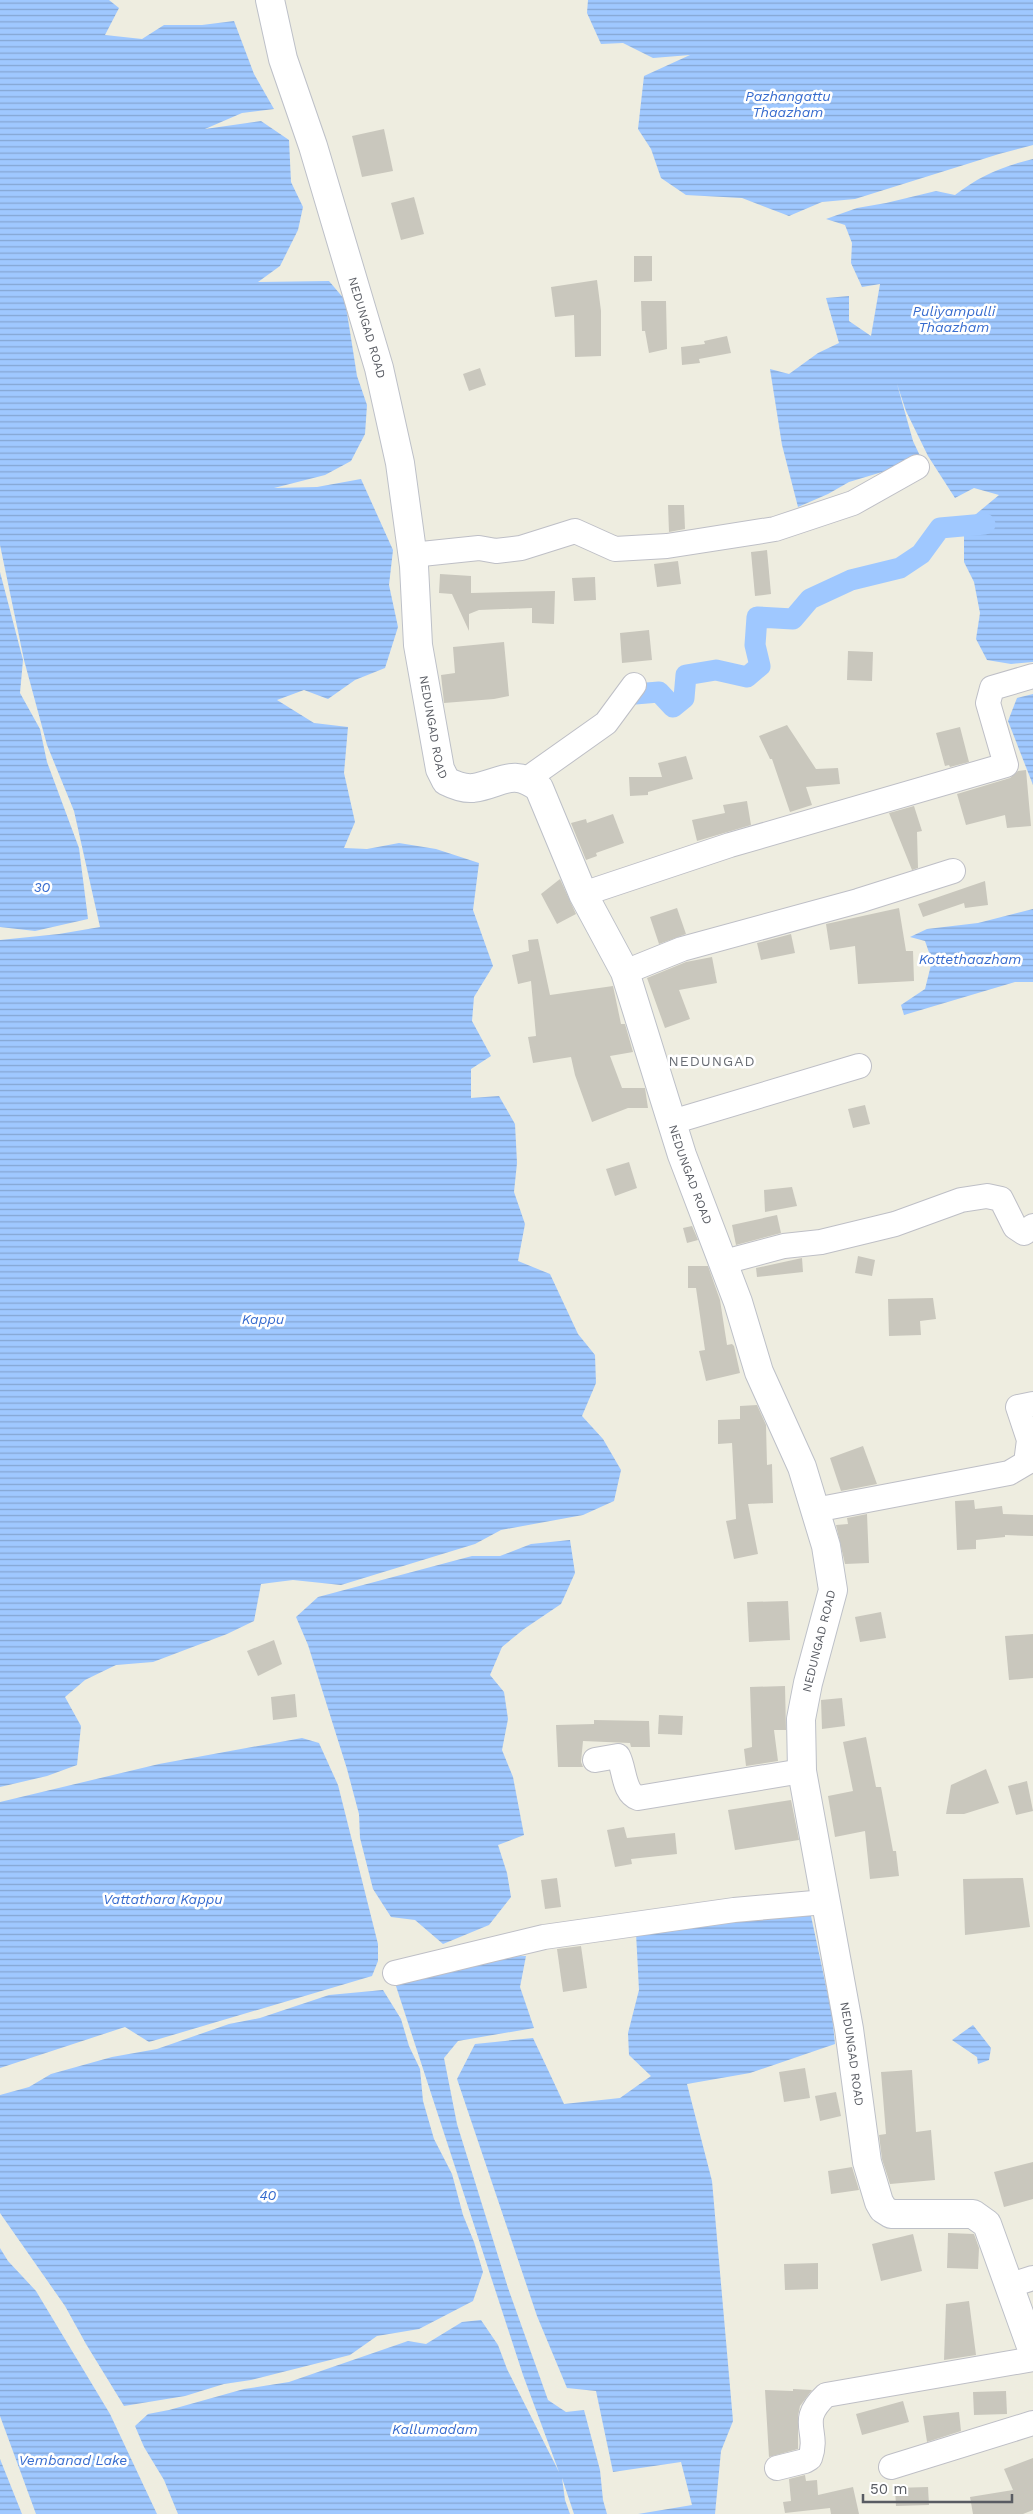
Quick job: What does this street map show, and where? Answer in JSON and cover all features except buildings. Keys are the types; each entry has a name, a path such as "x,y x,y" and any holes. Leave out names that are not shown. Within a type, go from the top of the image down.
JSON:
{"main road":[{"name":"NEDUNGAD ROAD","path":"270,0 283,59 313,146 379,368 400,463 412,555 418,645 440,769 446,781 472,788 514,777 527,779 539,788 583,894 625,972 682,1155 724,1262 760,1372 802,1467 826,1546 834,1590 808,1682 801,1719 802,1771 849,2029 867,2162 879,2202 883,2210 891,2214 973,2214 988,2224 995,2240 1020,2282 1033,2352"}],"street":[{"path":"412,555 479,548 496,551 521,548 575,531 615,549 667,546 775,529 853,503 917,467"},
{"path":"583,894 730,845 1006,765 988,703 992,688 1033,676"},
{"path":"527,779 606,723 634,685"},
{"path":"625,972 682,949 858,901 953,871"},
{"path":"672,1122 859,1066"},
{"path":"724,1262 784,1246 821,1242 896,1224 961,1200 987,1196 1001,1199 1015,1227 1024,1233 1033,1226"},
{"path":"815,1510 1009,1473 1026,1463 1029,1440 1026,1405"},
{"path":"595,1760 618,1756 629,1790 633,1796 638,1798 802,1771"},
{"path":"395,1973 544,1937 734,1910 825,1902"},
{"path":"777,2468 810,2458 810,2415 826,2395 1033,2359"},
{"path":"891,2466 1033,2423"}],"water":[{"name":"Kappu","path":"0,0 109,0 119,8 105,35 142,39 164,25 202,25 234,21 254,74 274,109 242,113 205,129 261,121 289,140 291,182 303,207 298,230 280,266 258,282 329,281 345,300 357,376 367,405 365,434 351,461 325,475 274,488 317,487 361,479 393,550 389,585 398,627 385,668 355,680 328,699 304,690 277,700 314,723 348,727 344,773 355,822 344,848 367,849 399,843 436,849 479,863 473,910 493,966 474,997 472,1021 491,1056 471,1069 471,1098 499,1096 515,1124 517,1163 514,1192 525,1224 518,1261 550,1274 578,1334 595,1355 596,1383 582,1416 603,1439 621,1470 614,1501 583,1515 501,1530 475,1544 341,1585 293,1580 261,1584 254,1621 227,1634 153,1662 116,1665 85,1680 65,1697 81,1726 77,1765 47,1776 0,1787 0,940 59,934 100,927 74,811 47,745 24,660 0,545"},
{"name":"Pazhangattu Thaazham","path":"588,0 1033,0 1033,145 855,199 822,202 789,216 742,198 686,195 661,178 651,149 638,129 644,76 690,55 653,58 623,43 601,44 587,13"},
{"name":"Puliyampulli Thaazham","path":"1033,159 1033,662 1011,664 987,660 976,639 980,613 974,582 964,562 964,524 999,495 974,488 955,498 928,456 906,411 897,384 913,441 922,460 849,482 828,494 798,507 782,445 770,369 789,374 818,353 839,343 826,298 849,296 849,321 871,336 880,284 862,287 851,263 852,243 845,225 826,219 857,208 936,191 955,195 973,182 992,173"},
{"name":"30","path":"0,572 23,660 20,693 40,729 47,762 79,848 88,919 35,931 0,927"},
{"path":"1033,694 1033,785 1008,721 1017,698"},
{"name":"Kottethaazham","path":"1033,909 1033,982 1015,982 904,1015 901,1005 925,989 932,961 925,941 910,937 927,929 978,923"},
{"path":"570,1540 575,1573 561,1604 524,1629 502,1647 490,1675 504,1692 508,1719 502,1750 513,1777 524,1835 498,1845 507,1873 511,1897 489,1925 443,1944 415,1920 391,1917 373,1889 360,1838 359,1814 347,1769 308,1645 296,1617 318,1597 472,1556 500,1556 531,1544"},
{"name":"Vattathara Kappu","path":"302,1738 319,1743 338,1785 378,1944 378,1961 372,1976 149,2042 125,2027 0,2068 0,1802 159,1764"},
{"path":"763,1916 811,1916 832,2014 835,2044 750,2073 687,2084 712,2181 733,2421 721,2451 715,2514 638,2514 692,2505 681,2462 613,2472 596,2391 567,2388 537,2316 457,2079 475,2044 533,2038 564,2104 620,2098 651,2076 629,2055 628,2033 639,1990 636,1933"},
{"name":"Kallumadam","path":"526,1956 520,1987 534,2028 458,2041 444,2058 457,2124 508,2288 548,2400 566,2412 584,2410 600,2470 603,2500 607,2514 574,2514 562,2478 565,2500 570,2514 178,2514 164,2480 144,2447 135,2426 148,2414 244,2389 289,2382 408,2341 426,2344 462,2322 481,2320 498,2345 507,2369 559,2472 523,2375 395,1983 492,1957"},
{"name":"40","path":"383,1990 401,2019 409,2046 420,2069 423,2101 434,2139 452,2174 463,2215 483,2272 473,2301 419,2329 377,2336 350,2355 251,2380 224,2384 185,2396 124,2406 65,2306 0,2213 0,2095 29,2087 51,2074 112,2057 157,2049 229,2024 260,2018 329,1995"},
{"path":"973,2025 991,2048 989,2060 978,2064 977,2057 952,2040"},
{"name":"Vembanad Lake","path":"0,2248 8,2261 36,2291 110,2414 157,2514 36,2514 0,2416"},
{"path":"0,2459 22,2514 0,2514"}],"waterway":[{"path":"635,694 659,692 673,707 684,698 686,675 716,670 747,677 760,666 755,645 757,617 793,619 810,599 851,580 900,568 921,554 940,528 985,524"}],"district":[{"name":"NEDUNGAD","path":"712,1061"}]}
